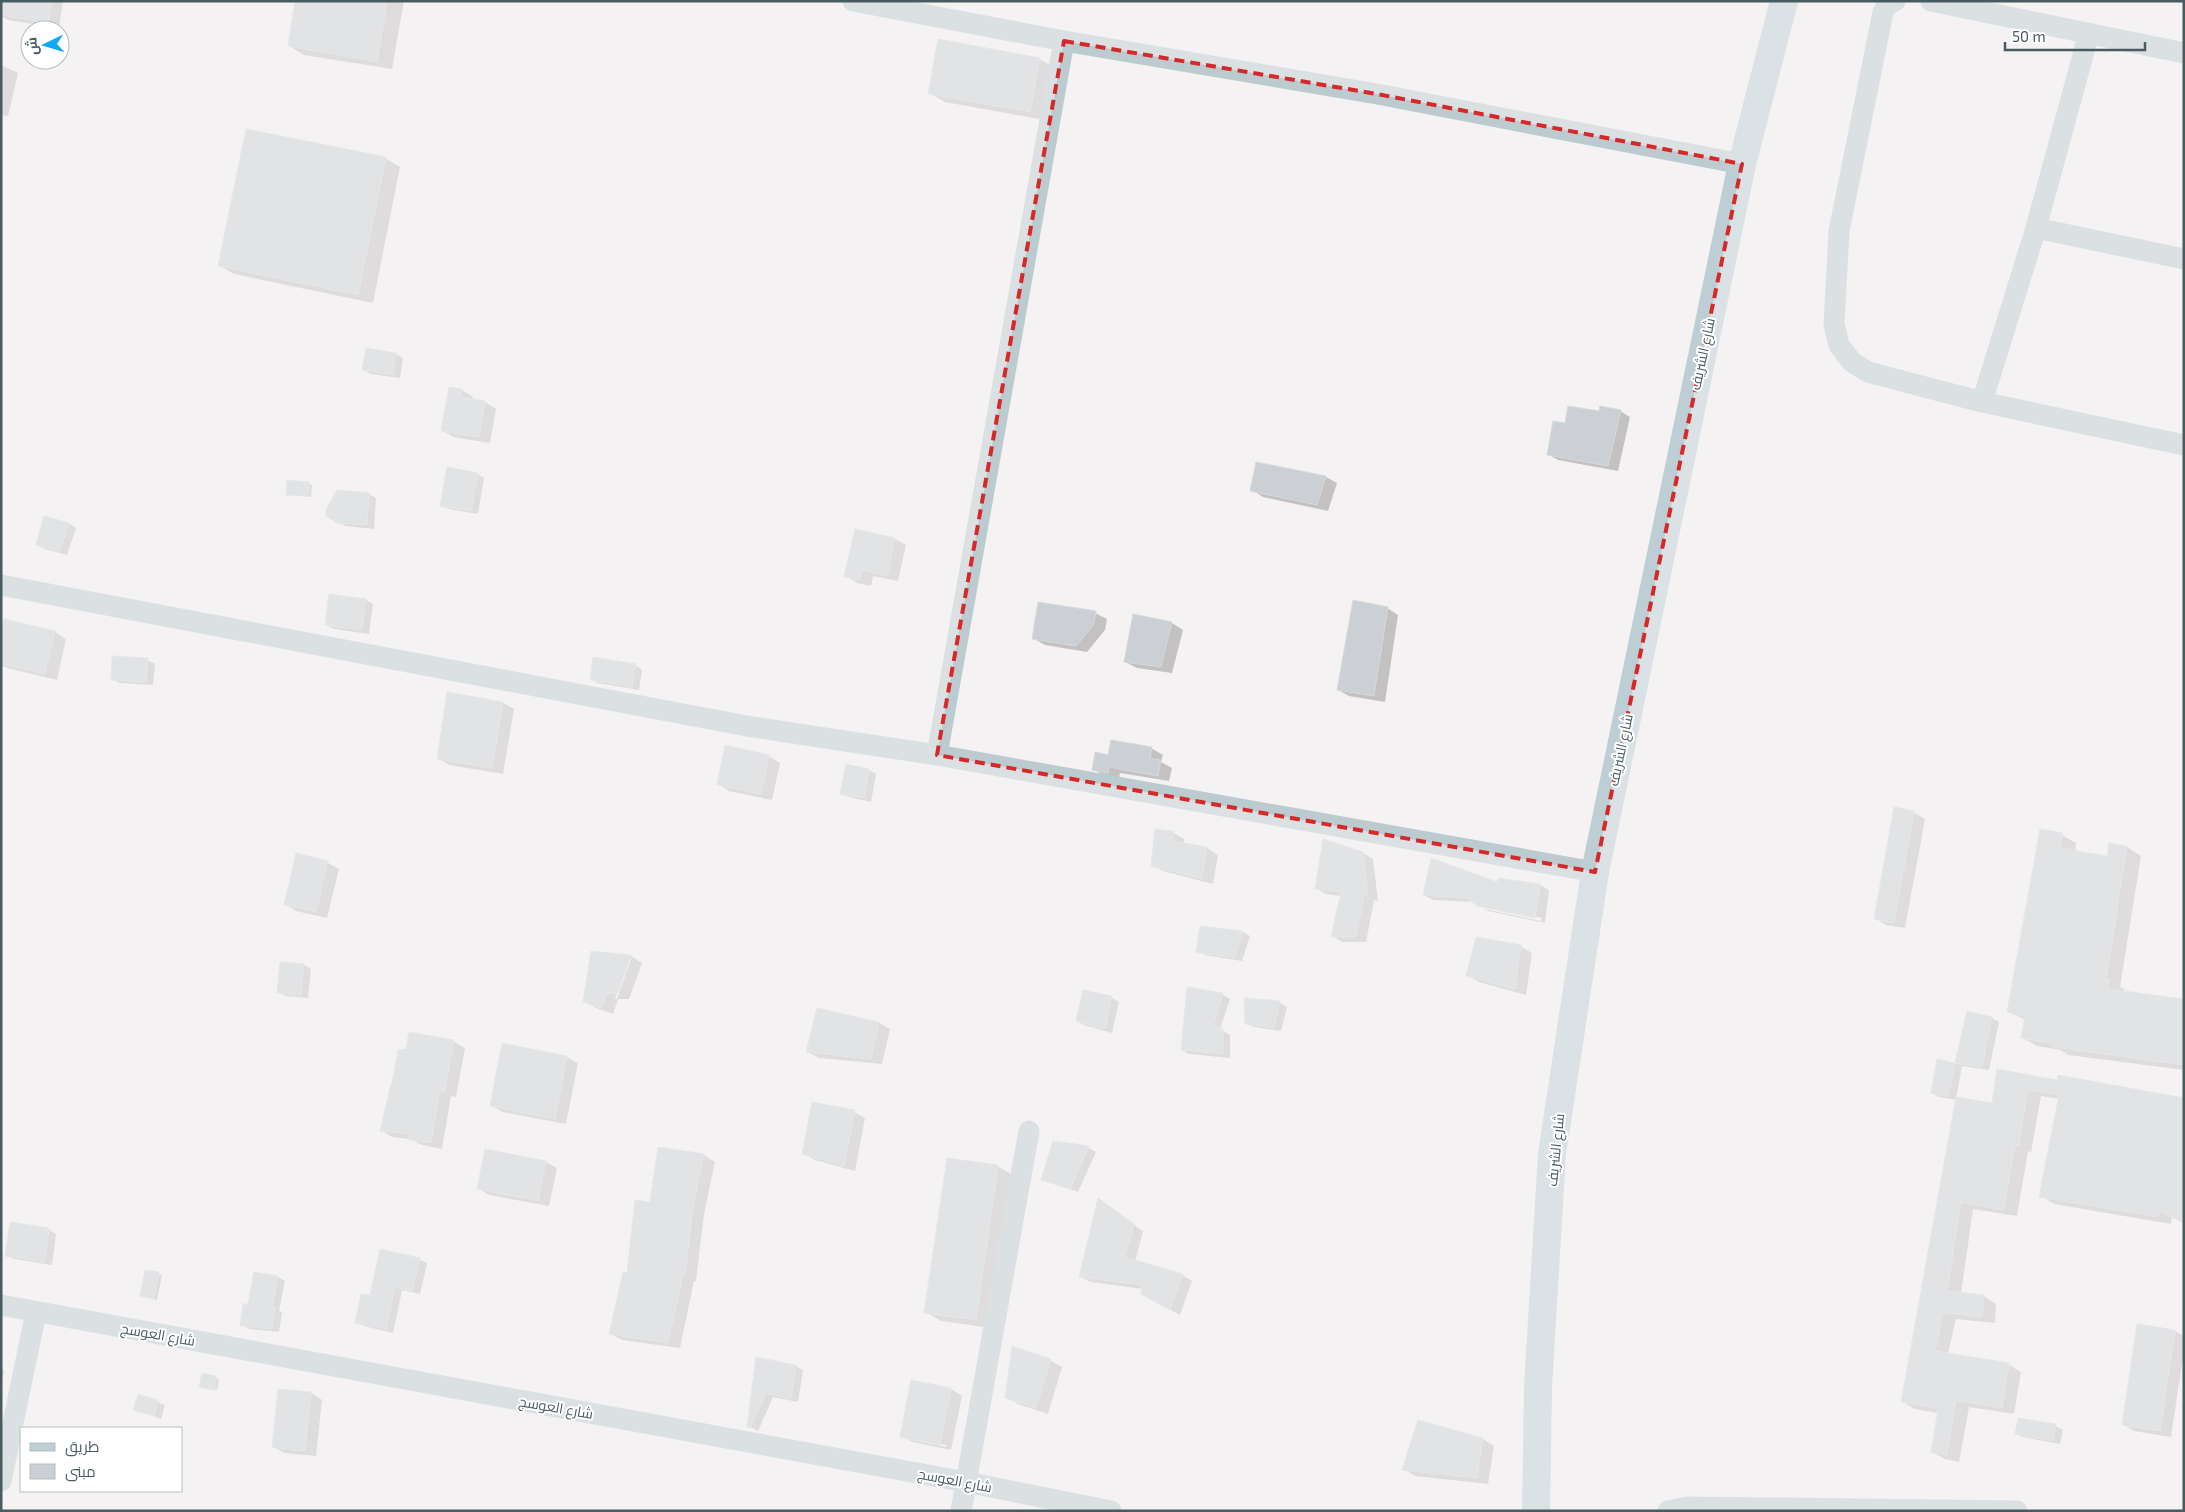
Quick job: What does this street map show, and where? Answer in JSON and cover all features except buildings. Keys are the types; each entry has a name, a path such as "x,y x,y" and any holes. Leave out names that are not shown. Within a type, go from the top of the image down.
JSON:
{"main road":[{"name":"شارع الشريف","path":"1536,1511 1538,1387 1552,1154 1596,872 1742,164 1784,1"}],"street":[{"path":"853,1 1064,41 1377,94 1742,164"},
{"path":"1895,1 1888,4 1883,12 1839,231 1834,324 1839,345 1852,362 1868,372 1982,402 2184,444"},
{"path":"1931,1 2184,53"},
{"path":"1982,402 2036,228 2089,33"},
{"path":"937,755 1064,41"},
{"path":"2036,228 2184,259"},
{"path":"1,585 747,726 937,755 1596,872"},
{"path":"961,1511 1029,1131"},
{"name":"شارع العوسج","path":"1,1305 966,1482 1111,1511"},
{"path":"1,1481 36,1312"},
{"path":"1668,1511 1687,1507 2017,1511"}],"highlighted area":[{"path":"1064,41 1377,94 1742,164 1595,872 937,755"}]}
